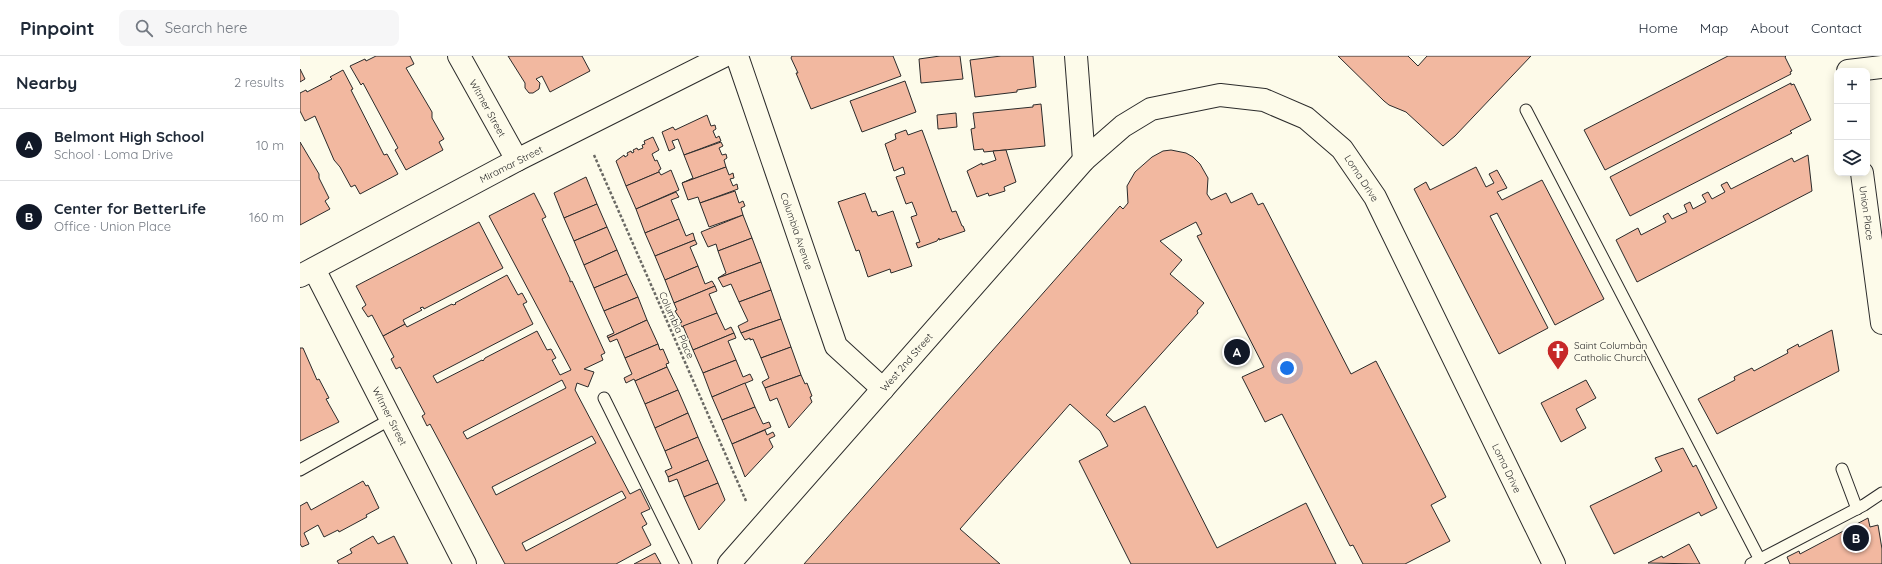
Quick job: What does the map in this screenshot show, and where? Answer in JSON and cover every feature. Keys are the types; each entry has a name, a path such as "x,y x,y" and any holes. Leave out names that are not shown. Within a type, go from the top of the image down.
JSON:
{"street":[{"name":"Witmer Street","path":"459,56 517,160"},
{"name":"Miramar Street","path":"307,272 517,160 724,56"},
{"name":"Columbia Avenue","path":"737,56 836,346 883,389"},
{"path":"1076,56 1084,160"},
{"path":"1841,56 1847,68"},
{"path":"1870,68 1882,67"},
{"name":"Loma Drive","path":"1084,160 1123,126 1151,109 1220,95 1264,100 1306,118 1342,149 1375,197 1554,564"},
{"name":"West 2nd Street","path":"729,564 762,524 1084,160"},
{"name":"Union Place","path":"1862,176 1882,324"},
{"name":"Witmer Street","path":"307,272 391,419 465,564"}],"lane":[{"path":"1526,110 1756,562 1857,509 1882,493"},
{"path":"604,398 686,564"},
{"path":"300,470 391,419"},
{"path":"1842,470 1857,509"}],"path":[{"name":"Columbia Place","path":"594,155 746,501"}],"building":[{"path":"376,56 410,56 414,64 406,68 432,112 432,118 444,139 439,142 443,150 406,170 395,150 398,148 363,83 361,85 350,66"},
{"path":"508,56 582,56 590,71 550,92 542,76 536,79 540,83 539,89 533,93 529,93 525,88 525,83"},
{"path":"792,56 893,56 901,76 811,109 796,73 798,73 791,58"},
{"path":"940,56 960,56 963,79 921,83 919,59"},
{"path":"1001,56 1033,56 1036,87 1017,90 1017,92 975,97 970,60"},
{"path":"1338,56 1408,56 1418,66 1427,56 1531,56 1455,136 1443,146 1406,112 1389,105 1384,101"},
{"path":"1728,56 1786,56 1785,57 1792,71 1790,72 1791,74 1605,170 1584,130"},
{"path":"300,69 305,79 300,82"},
{"path":"343,70 353,89 351,90 384,155 387,154 398,174 360,194 355,185 351,187 340,167 334,160 315,116 305,121 300,111 300,93 306,90 307,92 332,79 330,77"},
{"path":"905,81 916,112 862,132 850,101"},
{"path":"1791,83 1791,85 1794,84 1811,120 1790,131 1792,133 1630,216 1610,177"},
{"path":"1041,104 1045,146 984,152 983,149 974,150 971,129 975,128 973,113 1033,107 1033,105"},
{"path":"956,113 957,127 938,129 937,115"},
{"path":"707,115 711,126 715,125 716,129 713,131 716,138 719,136 721,141 684,155 678,139 672,141 675,148 669,151 662,132 673,127 675,130"},
{"path":"906,130 908,135 922,130 952,212 956,211 965,231 939,240 939,238 937,241 918,248 916,243 920,242 911,217 917,215 912,202 906,204 896,177 905,174 903,167 894,171 885,144 896,139 895,134"},
{"path":"653,137 659,150 652,154 655,161 657,160 661,169 659,172 626,186 616,161 624,155 625,157 628,155 627,153 631,151 632,153 634,152 633,150 637,148 638,150 643,148 642,145 645,144 644,141"},
{"path":"300,142 319,174 319,178 329,198 325,201 330,209 300,225"},
{"path":"721,142 723,146 719,148 722,155 726,154 727,158 724,160 726,167 682,183 693,178 684,155"},
{"path":"1006,150 1016,182 1004,187 1005,191 989,196 988,193 977,197 967,171 982,163 982,165 996,160 993,151"},
{"path":"1171,150 1186,153 1200,164 1208,178 1207,194 1211,200 1226,193 1231,203 1252,193 1258,205 1263,203 1351,374 1376,361 1446,497 1431,505 1450,541 1405,564 1363,564 1353,545 1350,546 1282,414 1265,422 1242,377 1264,367 1197,236 1202,234 1196,222 1160,241 1182,260 1170,274 1204,303 1197,311 1198,313 1106,415 1114,422 1145,406 1217,548 1306,503 1336,564 1131,564 1079,461 1108,446 1100,431 1070,404 960,529 1000,564 804,564 1120,206 1123,209 1128,203 1127,186 1135,172 1152,157 1163,151"},
{"path":"1808,155 1812,191 1637,282 1616,240 1638,228 1641,235 1666,222 1663,216 1668,213 1672,219 1687,212 1684,205 1690,202 1693,209 1706,202 1702,195 1708,192 1712,199 1725,192 1721,185 1727,182 1731,189 1792,158 1794,162"},
{"path":"726,167 729,175 733,173 734,178 730,179 733,186 737,184 738,189 700,203 698,197 688,200 682,183"},
{"path":"1476,167 1486,187 1494,183 1489,174 1497,170 1507,188 1497,192 1502,200 1542,180 1604,299 1555,325 1497,213 1490,216 1548,328 1499,354 1414,189 1426,182 1430,190"},
{"path":"671,170 679,190 636,209 626,186 659,172 661,175"},
{"path":"586,177 597,204 564,218 554,193"},
{"path":"735,191 739,203 743,201 745,206 741,208 743,215 709,227 700,203"},
{"path":"676,192 679,197 671,200 679,219 645,233 636,209"},
{"path":"534,193 546,217 542,219 570,279 570,282 572,281 605,353 601,355 603,360 584,369 594,372 588,387 577,383 575,390 630,494 640,489 650,509 641,513 647,524 642,527 651,545 616,564 505,564 430,424 427,426 422,416 425,414 400,367 396,369 391,359 394,357 383,336 405,324 407,327 452,304 456,304 455,303 507,275 518,295 522,293 527,302 523,304 533,324 433,376 437,383 482,360 483,361 485,358 537,331 547,350 551,349 556,358 552,360 560,375 571,370 489,216","holes":["562,380 566,388 467,439 463,432","592,436 596,443 496,495 492,487","622,491 626,498 526,551 522,543"]},
{"path":"865,193 872,212 876,211 878,216 893,211 912,266 891,273 890,269 868,277 859,250 856,251 838,202"},
{"path":"597,204 607,227 574,241 564,218"},
{"path":"743,215 752,238 718,251 716,244 708,247 701,232"},
{"path":"679,219 686,236 693,233 695,240 655,256 645,233"},
{"path":"479,222 503,268 424,309 423,307 420,308 422,310 403,320 405,324 383,336 372,315 368,317 362,308 366,305 356,286"},
{"path":"607,227 617,250 584,265 574,241"},
{"path":"752,238 761,262 718,278 726,273 718,251"},
{"path":"695,240 697,244 690,247 698,266 665,280 655,256"},
{"path":"617,250 627,274 594,288 584,265"},
{"path":"761,262 771,290 739,302 731,284 723,287 718,278"},
{"path":"698,266 705,284 712,281 715,286 674,303 665,280"},
{"path":"627,274 638,297 604,311 594,288"},
{"path":"715,286 717,291 709,294 717,313 682,327 680,323 682,322 675,311 677,310 674,303"},
{"path":"771,290 781,319 741,333 738,326 748,321 739,302"},
{"path":"638,297 647,320 608,338 607,336 614,333 604,311"},
{"path":"717,313 725,330 731,327 734,333 693,350 683,326"},
{"path":"781,319 791,347 761,358 753,339 750,340 750,338 745,340 741,333"},
{"path":"647,320 658,344 625,358 617,339 610,342 608,338"},
{"path":"1832,330 1839,371 1717,434 1698,399 1735,380 1734,377 1752,368 1754,371 1788,353 1787,350 1798,344 1799,347"},
{"path":"734,333 736,338 728,341 736,360 703,373 693,350"},
{"path":"658,344 660,350 663,349 669,363 666,364 667,367 635,381 634,379 626,383 624,378 632,374 625,358"},
{"path":"791,347 801,375 765,388 762,382 769,378 761,358"},
{"path":"300,348 303,348 317,380 319,379 329,398 326,399 339,422 300,441"},
{"path":"736,360 743,377 750,374 753,380 712,397 703,373"},
{"path":"667,367 678,390 645,404 635,381"},
{"path":"801,375 805,384 807,383 812,396 810,397 812,402 789,428 777,398 770,401 765,388"},
{"path":"1586,380 1596,398 1576,409 1586,428 1561,442 1541,403"},
{"path":"745,383 755,407 722,420 712,397"},
{"path":"678,390 688,413 655,428 645,404"},
{"path":"755,407 763,424 769,422 771,427 732,444 722,420"},
{"path":"688,413 698,437 665,451 655,428"},
{"path":"765,430 767,435 773,432 775,436 769,439 773,447 745,477 732,444"},
{"path":"698,437 708,460 668,477 665,471 672,468 665,451"},
{"path":"1683,448 1693,467 1696,465 1717,508 1701,516 1699,512 1614,554 1590,506 1662,471 1655,458"},
{"path":"708,460 718,483 684,497 677,479 669,482 668,477"},
{"path":"363,481 366,486 368,485 379,508 366,515 367,517 339,532 338,530 324,537 318,525 304,533 309,544 302,547 300,544 300,506 307,502 311,510"},
{"path":"718,483 725,500 699,530 684,497"},
{"path":"1868,518 1870,527 1878,525 1882,549 1882,564 1790,564 1787,557 1799,551 1800,554"},
{"path":"373,536 378,544 394,536 408,564 339,564 337,561 352,553 350,549"},
{"path":"1689,544 1700,564 1648,563 1662,556 1663,558"},
{"path":"655,553 661,564 634,564"}],"place":[{"name":"Belmont High School","path":"1237,352"},
{"name":"Saint Columban Catholic Church","path":"1558,370"},
{"name":"Center for BetterLife","path":"1856,538"}]}
